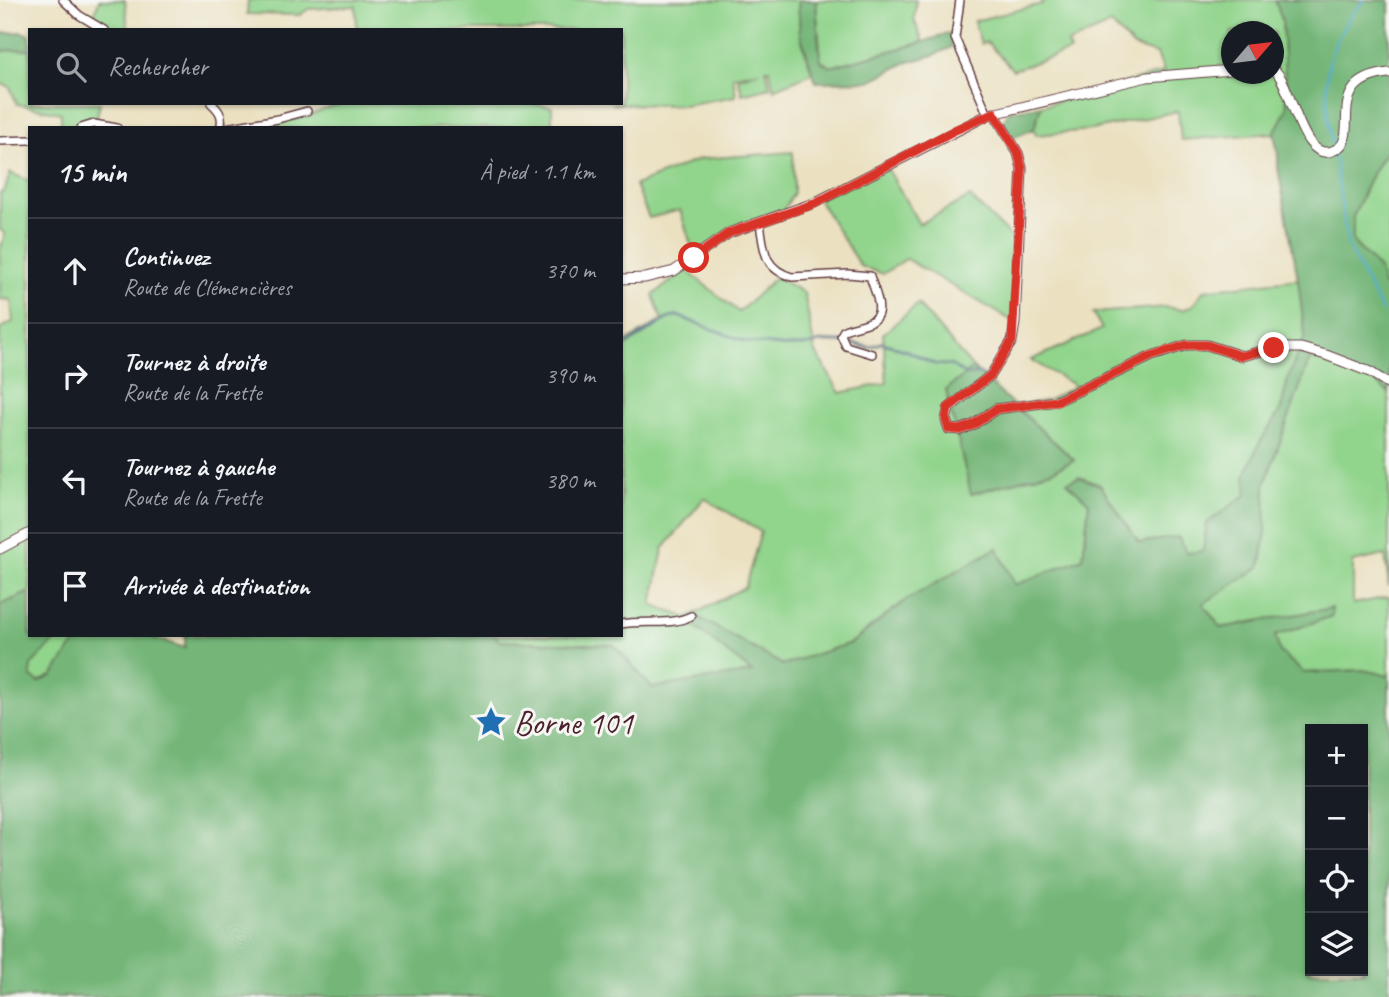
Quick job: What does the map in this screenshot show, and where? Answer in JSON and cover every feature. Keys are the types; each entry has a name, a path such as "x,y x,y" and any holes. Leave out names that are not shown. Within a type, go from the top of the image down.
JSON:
{"street":[{"path":"64,0 79,15 101,28"},
{"path":"960,0 955,38 991,114 1018,153 1022,168 1012,341 991,375 948,408 946,420 949,429 960,430 973,425 996,409 1057,401 1152,356 1187,345 1207,345 1241,356 1274,348 1301,348 1370,372 1389,384"},
{"path":"623,279 645,278 674,271 722,237 814,204 991,114 1147,77 1221,71"},
{"path":"1284,82 1304,134 1316,148 1327,150 1343,143 1347,107 1360,82 1373,74 1389,73"},
{"path":"213,105 222,118 223,126"},
{"path":"235,126 285,118 307,111"},
{"path":"88,126 106,126"},
{"path":"0,141 28,140"},
{"path":"760,223 765,255 776,271 784,275 870,276 879,307 877,316 870,323 844,330 841,335 846,346 872,354"},
{"path":"0,549 28,534"},
{"path":"623,624 684,620 691,616"}],"green space":[{"path":"99,0 125,0 128,28 104,28 92,21"},
{"path":"248,0 798,0 800,34 812,73 774,89 769,69 766,69 770,87 742,94 738,78 760,71 733,76 736,96 684,105 623,104 623,28 357,28 356,6 308,9 300,15 247,14"},
{"path":"798,0 818,0 820,60 830,67 950,33 952,47 905,63 870,81 816,82 800,34"},
{"path":"818,0 916,0 914,20 923,42 830,67 821,60 816,3"},
{"path":"1041,0 1275,0 1282,21 1221,21 1221,84 1284,84 1284,56 1287,109 1274,133 1181,140 1178,111 1091,130 1036,135 1034,129 1041,106 1164,72 1157,54 1134,47 1111,24 1067,44 1070,51 1013,70 987,42 981,44 974,21 1042,4"},
{"path":"1275,0 1389,0 1389,147 1373,172 1353,217 1353,242 1379,269 1383,285 1389,286 1389,393 1371,379 1310,358 1265,484 1266,532 1260,567 1203,604 1221,628 1332,608 1332,616 1275,636 1280,652 1304,673 1362,670 1389,675 1389,997 0,997 0,605 28,593 28,637 59,637 31,665 31,677 39,682 52,676 80,637 151,637 185,648 185,637 496,637 499,641 614,645 652,688 752,672 689,622 696,616 783,665 851,643 903,602 997,548 1015,585 1083,558 1089,503 1067,482 1079,477 1100,485 1139,543 1178,537 1187,553 1203,551 1207,523 1247,494 1245,475 1259,444 1281,409 1289,375 1305,336 1274,133 1287,109 1284,21"},
{"path":"0,33 28,34 28,49 0,51"},
{"path":"28,49 28,105 100,105 95,126 61,126 61,113 17,104 10,87 0,83 0,51"},
{"path":"337,105 542,105 552,107 552,126 255,126 307,116"},
{"path":"1041,106 1034,129 1012,138 1002,126 1009,111"},
{"path":"1389,147 1389,286 1383,286 1379,269 1353,242 1353,217 1373,172"},
{"path":"793,152 794,193 780,215 760,220 694,254 680,210 649,218 635,185 700,159"},
{"path":"885,164 919,224 970,197 1017,243 1016,323 906,259 883,274 860,266 818,199"},
{"path":"10,173 28,180 28,593 0,605 0,329 13,322 11,300 0,299 0,251 5,233 0,230 0,193 5,190"},
{"path":"686,270 739,312 776,277 804,293 815,351 840,393 887,383 883,334 918,304 973,368 946,390 972,494 1052,471 1074,460 1015,406 1049,400 1075,386 1031,360 1102,329 1093,313 1166,307 1183,310 1192,306 1204,290 1298,279 1305,336 1289,375 1281,409 1259,444 1246,475 1248,494 1207,523 1203,551 1187,553 1178,537 1139,543 1100,485 1079,477 1089,503 1083,558 1015,585 997,548 903,602 851,643 783,665 696,616 690,623 752,672 652,688 614,645 498,641 496,637 623,637 623,344 662,320 653,295","holes":["704,498 761,532 745,587 687,618 652,605 663,549"]},
{"path":"1310,358 1371,379 1389,393 1389,587 1385,555 1353,562 1353,604 1389,597 1389,675 1362,670 1304,673 1280,652 1275,636 1331,616 1271,618 1221,628 1202,604 1260,567 1266,532 1265,484"},
{"path":"973,368 1074,460 1052,471 971,494 946,390"},
{"path":"59,637 80,637 52,676 39,682 31,677 31,665"}],"water":[{"path":"676,315 746,342 676,316 623,348"},
{"path":"823,341 849,342 870,347 882,342 935,364 951,365 967,375 952,366 933,364 882,343 868,348 848,343 822,342 807,346 784,347 746,342 784,346"}],"waterway":[{"path":"1332,144 1327,103 1328,68 1340,34 1364,0"},
{"path":"1334,156 1348,247 1382,311"}],"place":[{"name":"Borne 101","path":"491,722"}],"route":[{"path":"694,258 729,233 814,204 955,130 994,113 1012,141 1022,168 1015,323 1012,341 991,375 948,408 946,420 949,429 966,428 996,409 1057,401 1152,356 1187,345 1207,345 1241,356 1274,348"}]}
